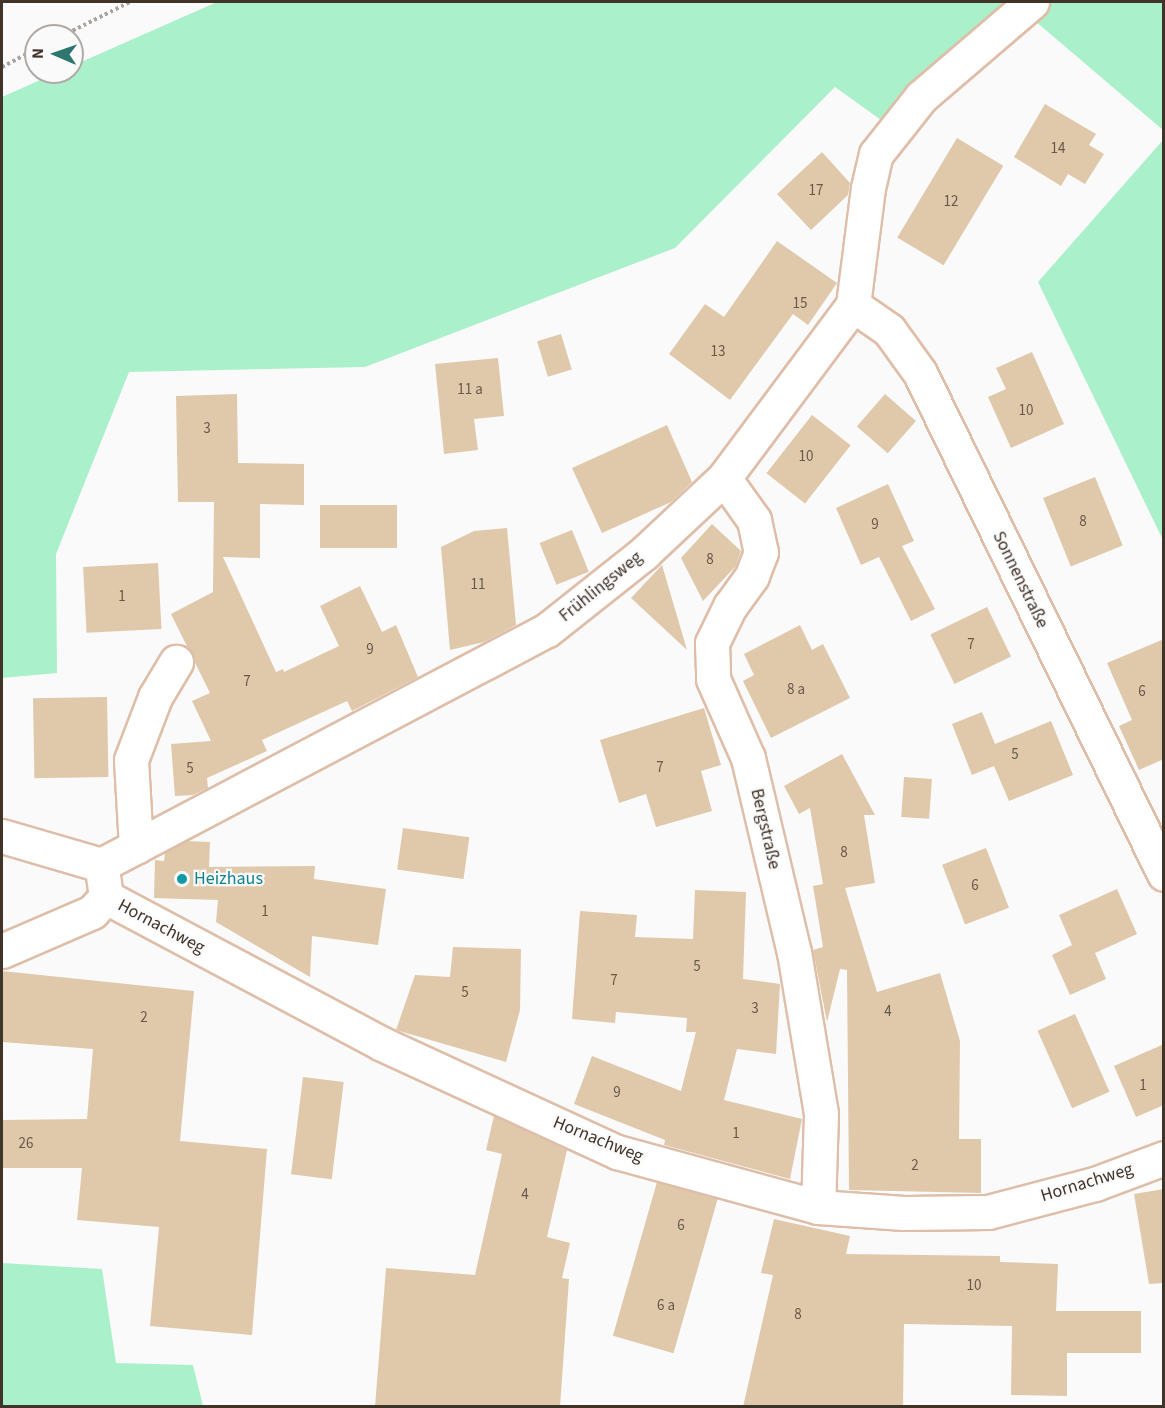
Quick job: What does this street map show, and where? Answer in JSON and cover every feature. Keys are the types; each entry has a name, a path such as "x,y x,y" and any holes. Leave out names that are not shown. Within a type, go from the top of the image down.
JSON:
{"street":[{"name":"Frühlingsweg","path":"2,951 92,912 104,881 136,847 547,630 644,553 724,478 853,305 868,188 876,154 921,97 1032,2"},
{"name":"Sonnenstraße","path":"853,305 889,330 920,373 1164,874"},
{"name":"Bergstraße","path":"724,478 754,520 761,552 752,576 730,606 712,643 713,679 748,758 794,952 821,1114 818,1207"},
{"path":"136,847 131,760 155,697 176,662"},
{"name":"Hornachweg","path":"2,836 104,881 382,1044 617,1152 818,1207 904,1213 988,1212 1095,1184 1164,1158"}],"path":[{"path":"84,25 130,2"},
{"path":"2,67 24,55"}],"green space":[{"path":"217,2 1163,2 1163,130 1021,9 888,125 835,87 675,248 365,367 129,372 56,554 57,673 2,678 2,97 31,84 84,84 84,61"},
{"path":"1163,140 1163,540 1038,282"},
{"path":"2,1263 102,1269 116,1363 193,1365 203,1406 2,1406"}],"building":[{"path":"1045,104 1096,134 1089,145 1104,154 1085,184 1068,174 1061,186 1014,157"},
{"path":"957,138 1003,166 944,265 897,237"},
{"path":"822,152 850,183 848,195 811,230 777,194"},
{"path":"777,241 837,283 808,325 793,314 730,400 669,354 705,304 724,317"},
{"path":"561,334 572,369 548,377 537,341"},
{"path":"1032,352 1064,424 1011,448 988,397 1006,389 996,368"},
{"path":"498,358 504,416 474,419 478,450 444,454 435,364"},
{"path":"237,394 238,463 304,464 304,505 260,504 260,558 223,557 276,672 283,669 284,672 339,646 320,606 360,586 382,632 396,625 418,677 352,711 347,701 262,740 267,751 207,778 208,788 193,795 175,796 171,744 211,741 192,701 210,693 171,614 213,592 214,502 178,502 176,396"},
{"path":"885,394 916,421 888,453 857,426"},
{"path":"812,415 851,445 805,503 766,473"},
{"path":"667,425 692,482 671,502 602,533 572,468"},
{"path":"1095,477 1123,546 1071,567 1043,498"},
{"path":"888,484 914,541 902,546 935,609 911,621 879,557 861,565 836,508"},
{"path":"320,505 397,505 397,548 320,548"},
{"path":"712,524 741,551 736,566 703,601 681,558"},
{"path":"507,528 516,625 484,642 450,650 441,547 474,531"},
{"path":"572,530 589,572 556,585 540,543"},
{"path":"158,563 161,629 87,633 83,567"},
{"path":"662,565 687,650 631,598"},
{"path":"987,607 1011,656 954,684 930,635"},
{"path":"800,625 812,650 823,644 850,698 771,738 743,681 754,675 744,654"},
{"path":"1164,639 1164,759 1139,770 1119,726 1132,720 1107,663"},
{"path":"107,697 108,777 34,778 33,698"},
{"path":"704,708 721,765 701,771 712,811 656,827 646,794 619,803 600,740"},
{"path":"982,712 995,744 1051,721 1073,775 1009,801 994,766 972,775 952,724"},
{"path":"842,754 875,815 864,815 875,883 845,888 877,992 940,973 960,1041 959,1139 981,1139 981,1193 849,1190 847,970 840,969 827,1022 813,950 823,947 813,886 823,884 810,808 799,814 784,786"},
{"path":"904,777 932,779 929,819 901,817"},
{"path":"403,828 469,837 464,879 397,870"},
{"path":"187,841 210,842 209,867 315,866 314,879 386,889 378,945 312,936 310,977 216,922 218,900 154,898 155,860 164,861 165,853"},
{"path":"986,848 1009,908 965,925 942,865"},
{"path":"1117,889 1137,934 1095,953 1106,979 1070,995 1052,955 1072,945 1059,915"},
{"path":"695,890 746,892 743,979 780,984 776,1054 737,1049 724,1100 802,1119 790,1179 664,1145 665,1140 574,1104 592,1056 681,1091 696,1032 686,1032 687,1018 616,1012 615,1023 572,1019 580,911 637,915 635,937 693,939"},
{"path":"453,947 521,949 520,1010 506,1062 396,1030 415,975 450,977"},
{"path":"2,971 194,991 180,1141 267,1149 252,1335 150,1326 159,1227 77,1220 82,1168 2,1168 2,1120 87,1119 93,1049 2,1042"},
{"path":"1075,1014 1110,1092 1072,1108 1038,1031"},
{"path":"1164,1044 1164,1105 1136,1117 1114,1066"},
{"path":"303,1077 344,1082 332,1179 291,1174"},
{"path":"494,1116 567,1150 547,1237 570,1243 562,1278 569,1279 560,1407 375,1407 386,1268 475,1275 502,1154 486,1150"},
{"path":"657,1182 718,1199 673,1353 613,1336"},
{"path":"1164,1189 1164,1283 1149,1284 1134,1194"},
{"path":"774,1219 850,1236 846,1254 1000,1256 1000,1262 1058,1264 1056,1311 1141,1311 1141,1353 1067,1353 1067,1396 1011,1395 1012,1326 904,1324 903,1407 743,1407 773,1275 761,1273"}],"place":[{"name":"Heizhaus","path":"182,879"}]}
